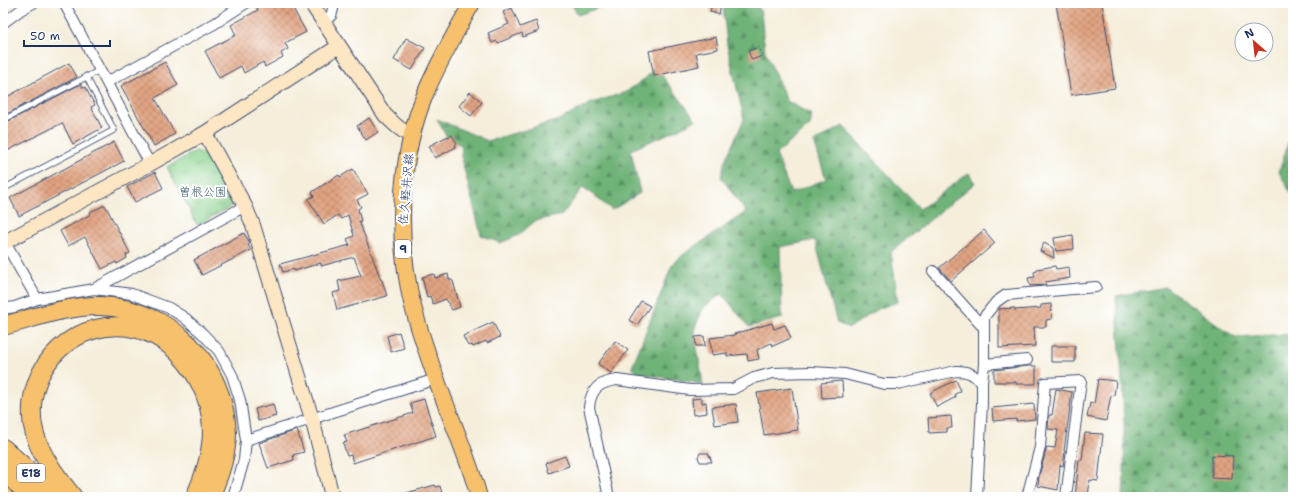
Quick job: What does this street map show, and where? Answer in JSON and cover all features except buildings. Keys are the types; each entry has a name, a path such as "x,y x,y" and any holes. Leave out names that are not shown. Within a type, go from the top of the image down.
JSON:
{"highway":[{"path":"3,326 55,312 100,306 120,308 140,313 158,320 174,331 187,342 208,369 222,399 227,434 225,450 217,483 210,497"},
{"path":"73,497 51,468 37,441 32,414 35,387 47,362 56,351 80,335 96,329 111,327 138,329 162,340 174,349 185,361 203,388 209,406 212,424 212,443 209,462 202,483 195,497"},
{"name":"E18","path":"3,448 58,497"},
{"name":"E18","path":"3,471 32,497"}],"main road":[{"name":"佐久軽井沢線","path":"472,3 434,72 418,114 412,136 404,183 402,221 406,275 415,315 436,379 479,497"}],"street":[{"path":"3,23 33,3"},
{"path":"64,3 150,164"},
{"path":"107,82 214,24 246,3"},
{"path":"311,3 385,116 404,133 412,136"},
{"path":"323,21 331,16 333,9 332,3"},
{"path":"37,299 4,241 150,164 205,133 339,46"},
{"path":"205,133 245,206 253,226 312,419 332,497"},
{"path":"94,289 245,206"},
{"path":"933,271 981,325 984,326"},
{"path":"977,497 984,364 984,317 996,302 1006,295 1096,287"},
{"path":"3,309 15,307 37,299 94,289 132,294 168,308 185,318 219,351 232,375 240,400 246,440 244,460 233,497"},
{"path":"984,364 1027,360"},
{"path":"609,497 589,407 593,391 607,381 617,380 690,390 733,389 754,378 773,373 812,372 844,374 884,384 897,384 956,371 964,371 973,374 982,383"},
{"path":"246,440 436,379"},
{"path":"1027,497 1040,447 1045,383 1081,381 1066,497"}],"lane":[{"path":"3,120 100,70"},
{"path":"3,189 114,130 86,76"}],"green space":[{"path":"571,3 612,3 578,15"},
{"path":"724,3 756,3 761,13 765,51 787,101 812,115 810,126 776,154 791,193 826,179 814,142 843,126 920,209 969,173 975,183 891,252 898,302 880,308 849,328 837,323 815,240 780,247 782,318 749,327 722,294 704,307 694,330 703,384 637,373 632,367 672,265 684,254 746,212 721,177 725,161 744,119 727,45 723,6"},
{"path":"655,66 696,120 631,150 640,193 612,210 583,187 562,215 535,221 519,235 500,243 481,235 461,157 462,146 446,136 437,119 488,141 559,120 592,103 626,92 647,77"},
{"path":"1293,127 1293,197 1279,172"},
{"name":"曽根公園","path":"196,151 205,154 232,203 230,207 197,225 167,167"},
{"path":"1166,287 1235,337 1293,334 1293,497 1123,497 1124,422 1116,296"}]}
